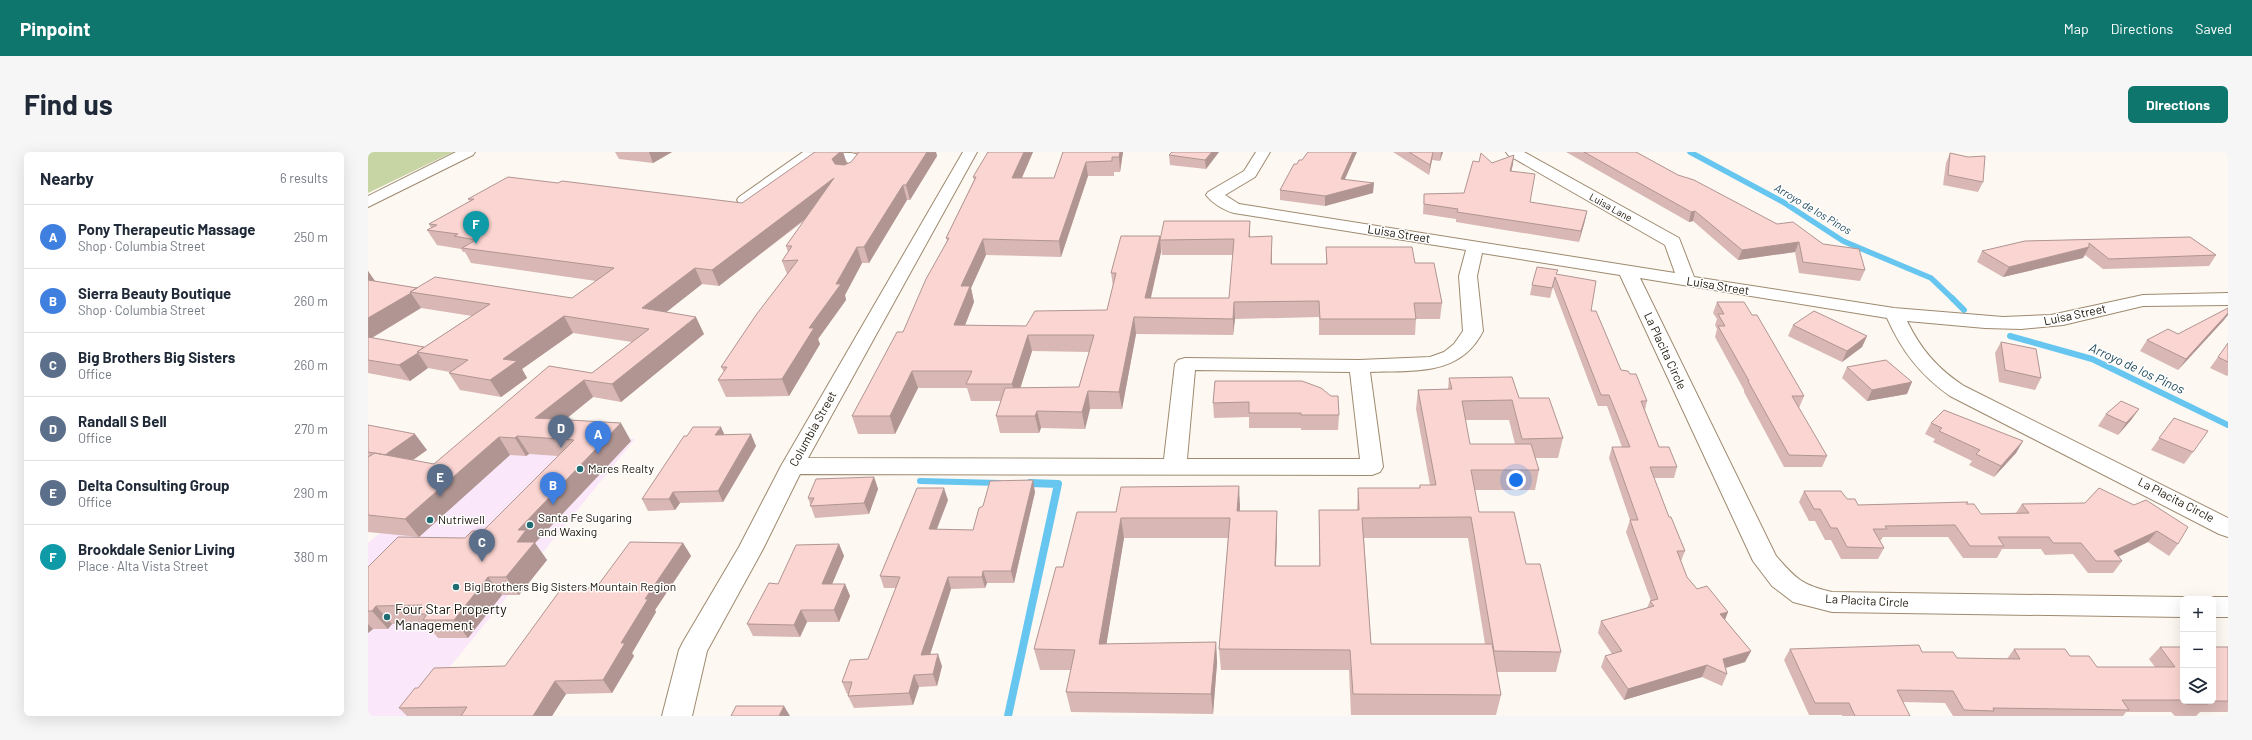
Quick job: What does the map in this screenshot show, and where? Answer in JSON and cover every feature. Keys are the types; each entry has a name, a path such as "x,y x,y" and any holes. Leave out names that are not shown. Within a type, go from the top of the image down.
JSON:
{"street":[{"path":"368,202 468,152"},
{"path":"745,200 807,155 819,152 851,157 857,164 846,175"},
{"name":"Columbia Street","path":"676,716 693,650 751,549 792,466 970,152"},
{"name":"Luisa Street","path":"1263,152 1250,174 1214,195 1234,208 1894,314 1968,320 2038,322 2057,321 2131,302 2152,300 2228,299"},
{"name":"Luisa Lane","path":"1513,152 1673,242 1688,281"},
{"path":"1175,466 1185,364 1359,366 1433,363 1451,356 1469,339 1473,331 1468,276 1475,246"},
{"name":"La Placita Circle","path":"1627,272 1766,561 1781,579 1802,594 1832,602 2180,607"},
{"name":"La Placita Circle","path":"1894,314 1914,355 1946,383 2228,528"},
{"path":"792,466 1372,467 1359,366"},
{"path":"2216,607 2228,607"}],"shaded area":[{"path":"499,430 635,439 410,716 368,716 368,543"}],"green space":[{"path":"368,152 453,152 368,193"}],"building":[{"path":"815,152 840,152 832,159 835,164 844,165 851,162 859,152 927,152 906,185 903,185 864,247 857,247 836,284 841,284 809,328 814,328 782,379 718,380 727,367 721,367 756,315 798,260 782,261 792,246 786,246 834,178 712,270 695,268 642,308 696,317 612,384 584,380 535,418 621,423 518,530 526,530 517,542 535,542 506,577 488,577 454,620 423,620 427,614 415,614 422,605 376,606 372,611 368,611 368,567 398,537 465,538 472,531 483,531 574,440 517,436 515,438 499,437 405,519 368,515 368,457 375,453 434,464 549,366 592,373 649,329 564,316 503,359 517,361 490,380 449,373 468,360 417,352 490,304 410,292 435,277 572,298 614,268 462,248 476,240 454,236 458,234 427,230 437,225 429,224 474,199 468,199 508,177 558,183 562,181 742,203"},
{"path":"988,152 1024,152 1012,178 1054,178 1063,152 1120,152 1119,157 1112,157 1112,161 1086,162 1059,241 983,239 961,286 970,286 954,325 1026,326 1035,311 1107,310 1116,273 1111,273 1121,236 1160,236 1145,298 1229,298 1234,239 1160,240 1164,221 1250,221 1249,237 1272,236 1271,264 1327,264 1326,247 1412,247 1415,263 1434,263 1442,303 1414,303 1416,319 1320,319 1319,301 1234,302 1233,319 1134,317 1119,392 1088,391 1082,412 1037,411 1035,416 996,416 1005,388 1079,387 1094,335 1028,335 1012,384 966,384 972,371 912,371 890,416 852,416 897,332 903,332 926,279 949,238 946,238 976,177 973,177"},
{"path":"1172,152 1212,152 1205,160 1169,155"},
{"path":"1308,152 1353,152 1341,179 1374,183 1325,196 1280,190 1294,164 1297,164 1299,160 1302,160"},
{"path":"1409,152 1433,152 1430,165"},
{"path":"1584,152 1636,152 1678,175 1694,180 1777,224 1793,222 1823,244 1859,249 1865,270 1803,262 1799,242 1742,250 1695,211 1691,212"},
{"path":"1481,153 1492,163 1514,155 1510,171 1535,174 1530,202 1587,211 1581,231 1457,212 1458,209 1424,204 1424,194 1464,193 1473,161 1479,162"},
{"path":"1950,153 1968,157 1985,156 1983,182 1948,175"},
{"path":"2190,237 2216,255 2109,259 2089,243 2089,247 2009,267 1982,251 2025,241"},
{"path":"1537,267 1558,270 1556,274 1596,281 1591,311 1596,311 1621,370 1628,371 1630,374 1636,374 1647,401 1641,401 1659,447 1669,447 1677,467 1650,467 1669,517 1671,517 1685,551 1677,551 1687,577 1697,589 1707,586 1728,612 1720,614 1751,651 1723,659 1727,674 1707,665 1628,689 1605,656 1622,651 1601,621 1654,606 1650,601 1658,599 1630,520 1638,520 1612,447 1630,447 1609,395 1601,395 1555,277 1552,288 1532,285"},
{"path":"368,280 417,288 368,318"},
{"path":"1717,302 1744,302 1752,315 1757,315 1804,396 1792,396 1827,456 1789,455 1718,326 1725,326 1718,314 1724,314"},
{"path":"2228,308 2228,313 2186,359 2147,340 2168,329 2178,334"},
{"path":"1814,311 1867,336 1847,351 1793,325"},
{"path":"368,337 424,347 417,352 418,353 399,365 368,360"},
{"path":"2001,342 2036,349 2041,378 2005,370"},
{"path":"2228,343 2228,362 2218,357"},
{"path":"1886,360 1912,382 1872,390 1847,367"},
{"path":"1512,377 1519,398 1549,398 1563,438 1522,439 1512,400 1462,401 1470,444 1531,444 1539,470 1471,470 1479,512 1514,512 1526,564 1540,564 1561,652 1494,651 1471,517 1362,518 1371,644 1492,644 1501,695 1353,694 1350,650 1219,649 1230,518 1121,518 1099,644 1216,642 1211,694 1066,692 1075,650 1034,649 1056,567 1063,567 1077,512 1116,512 1121,487 1239,486 1237,511 1277,511 1275,566 1320,566 1319,510 1359,510 1358,488 1420,488 1420,485 1436,485 1418,390 1452,389 1449,378"},
{"path":"1215,381 1302,381 1321,388 1331,396 1338,396 1339,415 1249,413 1249,402 1213,403"},
{"path":"2121,401 2139,409 2126,423 2106,414"},
{"path":"1944,410 2023,441 2001,466 1976,454 1980,450 1939,431 1942,428 1931,423"},
{"path":"2174,418 2208,431 2193,452 2159,438"},
{"path":"368,425 415,434 385,455 368,452"},
{"path":"693,427 721,427 715,435 751,434 718,491 673,492 669,499 642,499 684,436 687,436"},
{"path":"874,477 864,503 810,506 814,498 808,498 816,479"},
{"path":"1033,480 1011,571 983,571 982,577 948,577 921,655 938,654 933,674 914,675 909,693 848,696 852,682 842,682 850,660 868,659 900,577 880,576 917,488 944,488 929,529 973,530 979,508 983,506 990,481"},
{"path":"2099,488 2134,505 2146,500 2188,527 2178,544 2157,531 2114,551 2122,561 2096,561 2081,543 2053,543 2049,537 1998,537 2004,546 1970,546 1955,525 1885,526 1887,529 1873,529 1884,548 1847,547 1837,528 1831,528 1820,509 1814,509 1804,491 1841,491 1847,499 1855,499 1858,505 1968,502 1966,504 1974,504 1981,514 2029,513 2022,504 2085,503"},
{"path":"630,542 683,543 645,599 648,599 621,643 625,643 603,680 555,681 533,716 461,716 467,707 399,708 434,668 505,666 561,589 596,588"},
{"path":"839,544 822,584 845,584 834,610 801,610 794,625 747,624 769,583 778,584 796,545"},
{"path":"1919,645 1922,652 1953,652 1957,658 2020,659 2014,649 2065,649 2070,656 2089,656 2097,667 2175,667 2160,647 2180,647 2180,700 2122,700 2129,710 1993,708 1994,711 1964,710 1953,691 1897,690 1910,716 1855,716 1849,703 1815,703 1790,649"},
{"path":"2216,647 2228,647 2228,701 2216,701"},
{"path":"736,706 784,706 779,716 731,716"}],"waterway":[{"name":"Arroyo de los Pinos","path":"1690,152 1783,202 1843,241 1931,278 1953,299"},
{"name":"Arroyo de los Pinos","path":"1953,299 1964,310"},
{"name":"Arroyo de los Pinos","path":"2010,336 2092,359 2228,425"},
{"path":"920,481 1000,483"},
{"path":"1024,483 1058,484"},
{"path":"1030,483 1058,484"},
{"path":"1008,716 1058,484"}],"place":[{"name":"Brookdale Senior Living","path":"476,244"},
{"name":"Randall S Bell","path":"561,448"},
{"name":"Pony Therapeutic Massage","path":"598,454"},
{"name":"Mares Realty","path":"580,469"},
{"name":"Delta Consulting Group","path":"440,497"},
{"name":"Sierra Beauty Boutique","path":"553,505"},
{"name":"Nutriwell","path":"430,520"},
{"name":"Santa Fe Sugaring and Waxing","path":"530,525"},
{"name":"Big Brothers Big Sisters","path":"482,562"},
{"name":"Big Brothers Big Sisters Mountain Region","path":"456,587"},
{"name":"Four Star Property Management","path":"387,617"}]}
